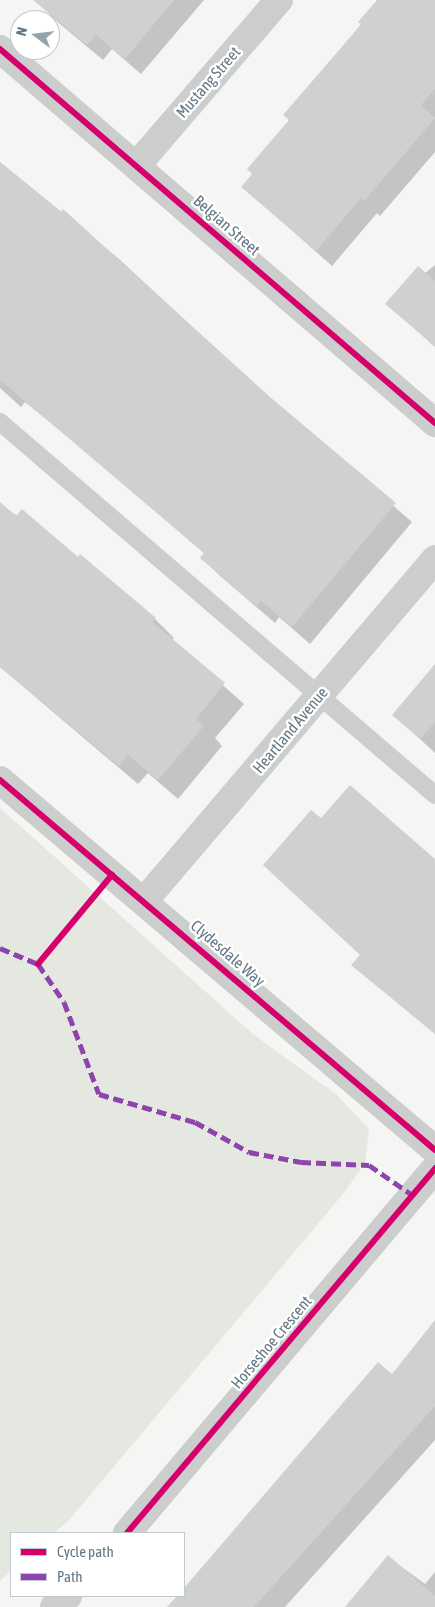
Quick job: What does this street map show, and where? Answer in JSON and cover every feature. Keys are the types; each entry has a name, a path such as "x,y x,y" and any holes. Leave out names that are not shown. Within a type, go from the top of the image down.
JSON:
{"street":[{"name":"Mustang Street","path":"137,164 279,0"},
{"name":"Belgian Street","path":"0,49 137,164 435,423"},
{"name":"Heartland Avenue","path":"145,900 435,559"},
{"name":"Clydesdale Way","path":"0,780 145,900 435,1150"},
{"name":"Horseshoe Crescent","path":"128,1532 435,1168"},
{"path":"54,1607 67,1597"}],"lane":[{"path":"0,422 435,795"}],"shaded area":[{"path":"0,808 254,1035 337,1095 369,1129 365,1163 343,1194 69,1520 55,1532 10,1532 10,1572 0,1581"}],"building":[{"path":"33,0 174,0 125,59 96,35 87,45 60,22 60,10 45,10"},
{"path":"377,0 435,0 435,89 421,105 435,118 364,201 361,198 316,251 241,187 252,174 247,169 289,120 283,115 361,24 358,22"},
{"path":"0,162 61,212 63,209 270,397 396,503 292,627 261,601 256,606 200,558 204,553 0,380"},
{"path":"418,266 435,281 435,346 385,304"},
{"path":"0,502 16,516 22,509 78,557 80,554 156,618 152,622 225,683 196,719 204,726 158,780 128,755 119,766 0,667"},
{"path":"435,664 435,722 420,739 392,715"},
{"path":"350,785 435,859 435,1034 351,965 360,955 263,865 311,810 321,818"},
{"path":"435,1320 435,1406 254,1607 167,1607 176,1597 185,1597 185,1587 378,1362 392,1374"},
{"path":"388,1555 435,1596 435,1607 345,1607"}],"marked path":[{"path":"0,948 38,964 64,1002 99,1094 195,1122 249,1152 301,1162 369,1165 411,1194"}],"cycle path":[{"path":"0,49 435,423"},
{"path":"0,780 435,1150"},
{"path":"38,964 112,875"},
{"path":"128,1532 435,1168"}]}
